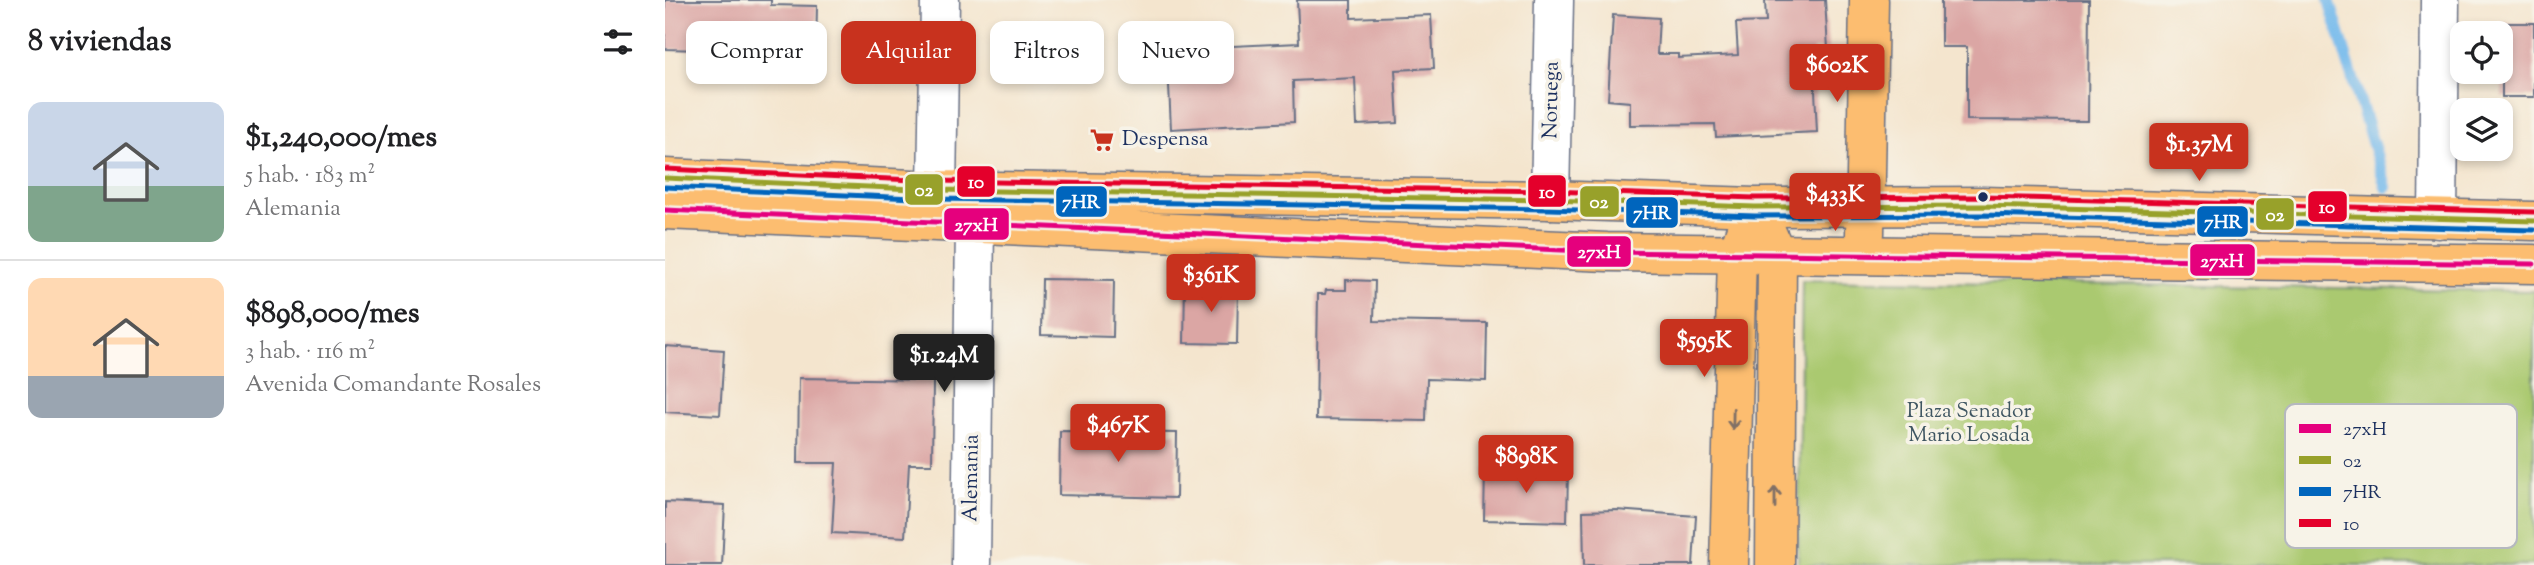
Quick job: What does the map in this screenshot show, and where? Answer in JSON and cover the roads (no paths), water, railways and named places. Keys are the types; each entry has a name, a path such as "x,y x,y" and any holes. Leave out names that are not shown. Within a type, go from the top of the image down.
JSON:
{"main road":[{"path":"1865,257 1869,0"},
{"path":"665,178 937,190 1550,200 1755,207 1983,206 2534,221"},
{"path":"1729,565 1737,255 1755,207"},
{"path":"1755,207 1777,256 1775,565"},
{"path":"665,209 1568,251 1777,256 2534,264"}],"street":[{"path":"937,190 940,0"},
{"name":"Noruega","path":"1550,200 1554,0"},
{"path":"2438,219 2440,0"},
{"name":"Alemania","path":"971,565 975,223"}],"waterway":[{"path":"2329,0 2386,187"}],"place":[{"name":"Despensa","path":"1102,140"}],"park label":[{"name":"Plaza Senador Mario Losada","path":"1969,424"}]}
